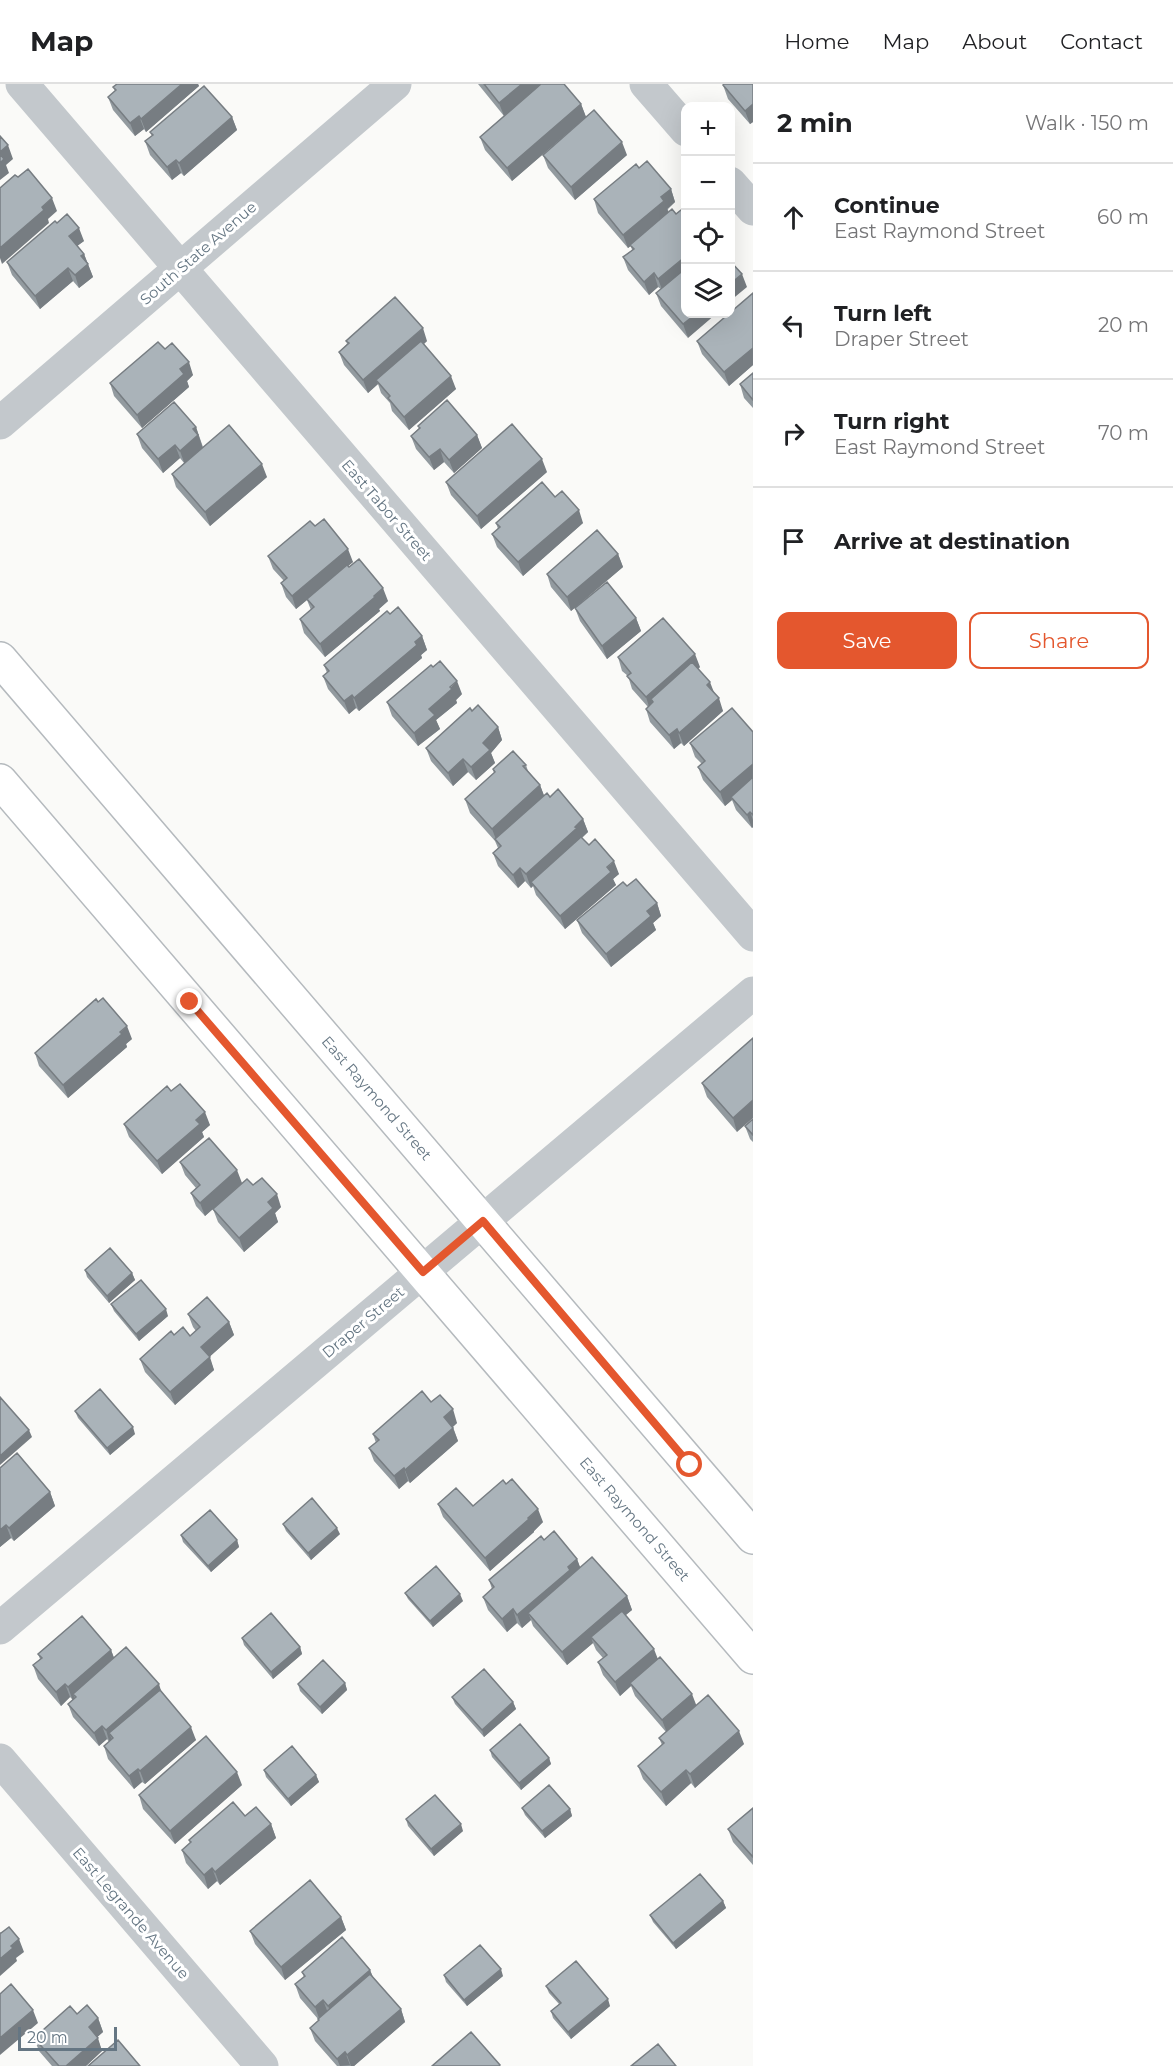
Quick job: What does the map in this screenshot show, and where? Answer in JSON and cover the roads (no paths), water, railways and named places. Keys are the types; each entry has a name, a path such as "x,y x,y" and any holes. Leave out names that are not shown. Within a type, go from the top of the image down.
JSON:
{"main road":[{"name":"East Raymond Street","path":"0,659 753,1538"},
{"name":"East Raymond Street","path":"0,781 753,1657"}],"street":[{"name":"East Tabor Street","path":"22,84 753,935"},
{"name":"South State Avenue","path":"0,423 395,84"},
{"path":"646,84 681,124"},
{"path":"735,189 753,209"},
{"name":"Draper Street","path":"0,1628 753,993"},
{"name":"East Legrande Avenue","path":"0,1760 262,2066"}]}
